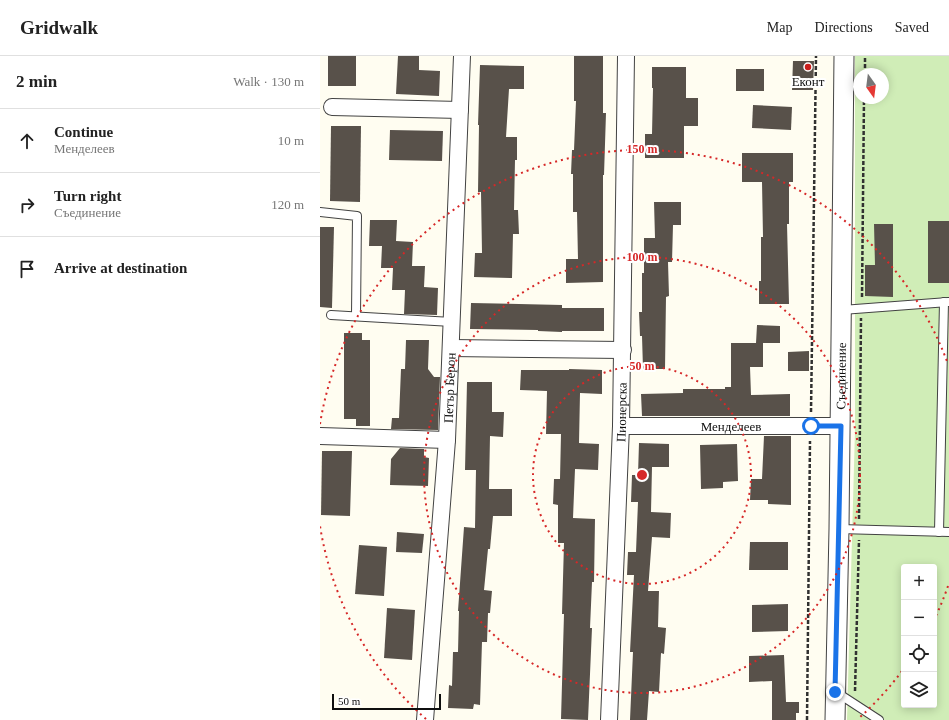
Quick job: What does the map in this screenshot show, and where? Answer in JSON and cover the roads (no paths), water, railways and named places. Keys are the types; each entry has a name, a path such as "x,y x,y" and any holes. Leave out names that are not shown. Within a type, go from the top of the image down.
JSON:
{"street":[{"name":"Петър Берон","path":"425,720 447,440 462,56"},
{"name":"Пионерска","path":"609,720 623,350 626,56"},
{"name":"Съединение","path":"834,720 841,426 844,56"},
{"path":"332,107 460,110"},
{"path":"451,348 623,350"},
{"name":"Менделеев","path":"621,426 841,426"},
{"path":"320,436 447,440"}],"lane":[{"path":"320,212 357,216 356,316"},
{"path":"842,310 947,302 939,532"},
{"path":"331,315 452,322"},
{"path":"839,529 949,532"},
{"path":"835,692 879,720"}],"place":[{"name":"Еконт","path":"808,67"}]}
